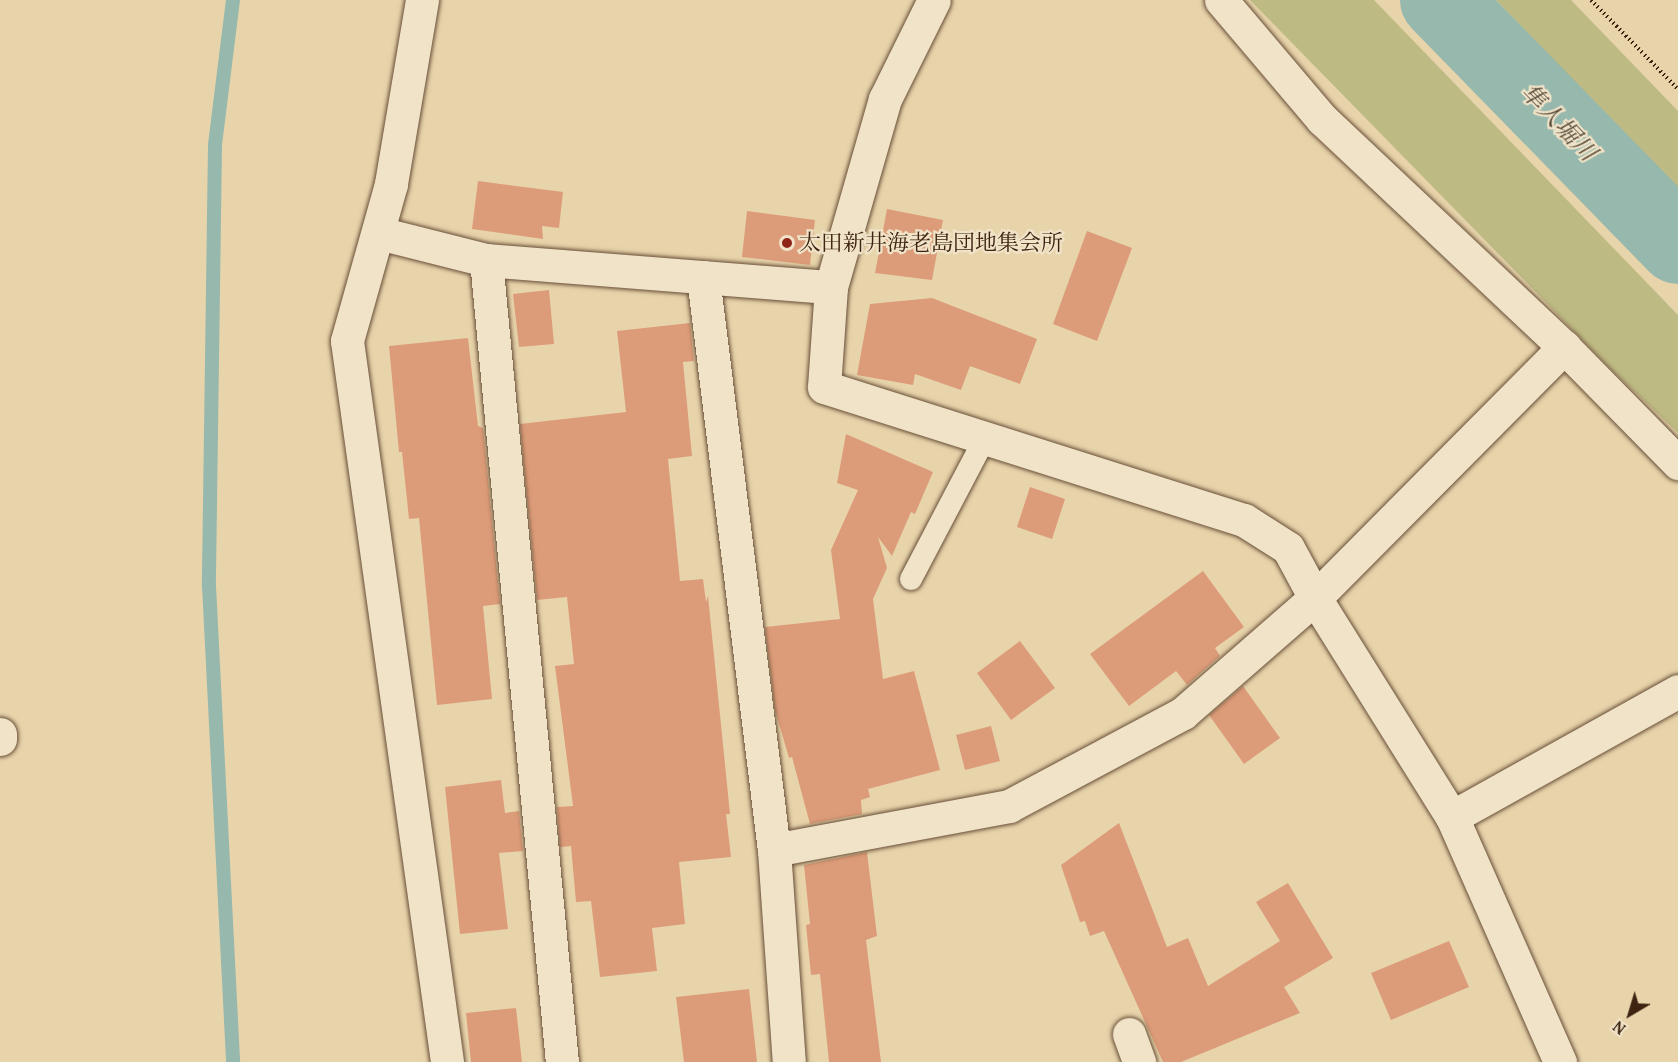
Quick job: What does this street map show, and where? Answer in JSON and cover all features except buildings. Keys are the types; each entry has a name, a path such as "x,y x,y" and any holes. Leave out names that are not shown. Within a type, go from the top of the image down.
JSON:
{"street":[{"path":"422,0 391,184 347,341 447,1062"},
{"path":"934,0 885,99 831,287 824,387 1244,520 1288,548 1315,598 1452,817 1560,1062"},
{"path":"1221,0 1322,119 1564,347 1678,463"},
{"path":"379,233 486,260 831,287"},
{"path":"486,260 561,1062"},
{"path":"703,277 774,850 789,1062"},
{"path":"774,850 1009,806 1183,713 1315,598 1564,347"},
{"path":"1452,817 1678,691"},
{"path":"0,734 0,739"}],"lane":[{"path":"911,579 985,438"}],"path":[{"path":"1591,0 1678,89"}],"shaded area":[{"path":"1250,0 1374,0 1678,315 1678,433 1611,369"},
{"path":"1496,0 1571,0 1678,111 1678,190"}],"waterway":[{"path":"233,0 215,145 209,586 233,1062"},
{"name":"隼人堀川","path":"1440,0 1678,244"}],"place":[{"name":"太田新井海老島団地集会所","path":"787,243"}]}
